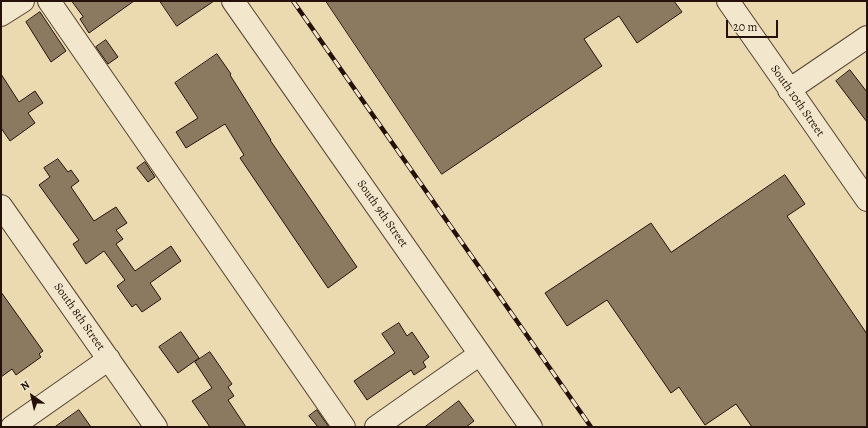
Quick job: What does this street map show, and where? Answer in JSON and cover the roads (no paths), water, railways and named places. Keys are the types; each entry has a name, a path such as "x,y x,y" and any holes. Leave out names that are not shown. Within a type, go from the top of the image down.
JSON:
{"street":[{"path":"1,15 23,1"},
{"path":"49,1 344,427"},
{"name":"South 9th Street","path":"233,1 531,427"},
{"name":"South 10th Street","path":"728,1 867,200"},
{"path":"789,90 867,37"},
{"name":"South 8th Street","path":"1,206 156,427"},
{"path":"376,427 480,354"},
{"path":"12,427 109,360"}],"railway":[{"path":"293,1 591,427"}]}
